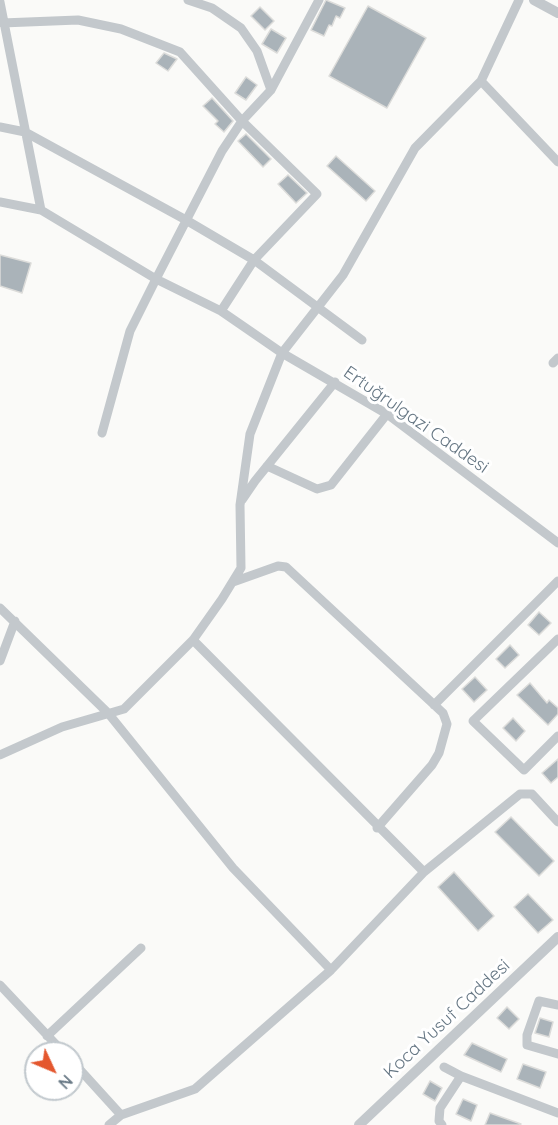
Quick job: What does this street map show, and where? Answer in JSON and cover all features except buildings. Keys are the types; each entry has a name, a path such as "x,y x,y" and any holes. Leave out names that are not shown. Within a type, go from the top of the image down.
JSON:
{"street":[{"path":"188,0 212,8 241,28 257,51 271,90"},
{"path":"102,433 130,331 156,279 222,151 242,121 271,90 319,0"},
{"path":"0,755 62,727 124,709 193,640 233,582 241,568 240,505 250,434 282,353 343,275 415,148 481,81 519,0"},
{"path":"534,0 558,13"},
{"path":"0,2 4,51 25,132 41,210"},
{"path":"2,23 78,20 121,29 180,52 242,121 317,194 254,260 222,311"},
{"path":"481,81 558,162"},
{"path":"0,127 25,132 254,260 318,305 362,340"},
{"name":"Ertuğrulgazi Caddesi","path":"0,202 41,210 156,279 222,311 282,353 387,414 558,543"},
{"path":"240,505 267,466 335,382"},
{"path":"267,466 317,489 331,485 387,414"},
{"path":"233,582 278,566 286,567 443,713 447,724 439,753 432,765 377,828"},
{"path":"434,705 558,580"},
{"path":"0,608 108,713 233,868 331,970"},
{"path":"0,661 15,621"},
{"path":"558,639 472,721 524,770 558,736"},
{"path":"193,640 377,828 424,872"},
{"path":"110,1125 121,1115 195,1089 331,970 424,872 520,794 532,794 558,822"},
{"path":"549,812 558,804"},
{"name":"Koca Yusuf Caddesi","path":"358,1125 558,937"},
{"path":"47,1036 141,948"},
{"path":"0,986 52,1041"},
{"path":"558,1005 539,1001 527,1035 527,1045 558,1054"},
{"path":"444,1067 461,1076 558,1113"},
{"path":"84,1074 121,1115"},
{"path":"442,1125 439,1121 440,1108 461,1076"}]}
